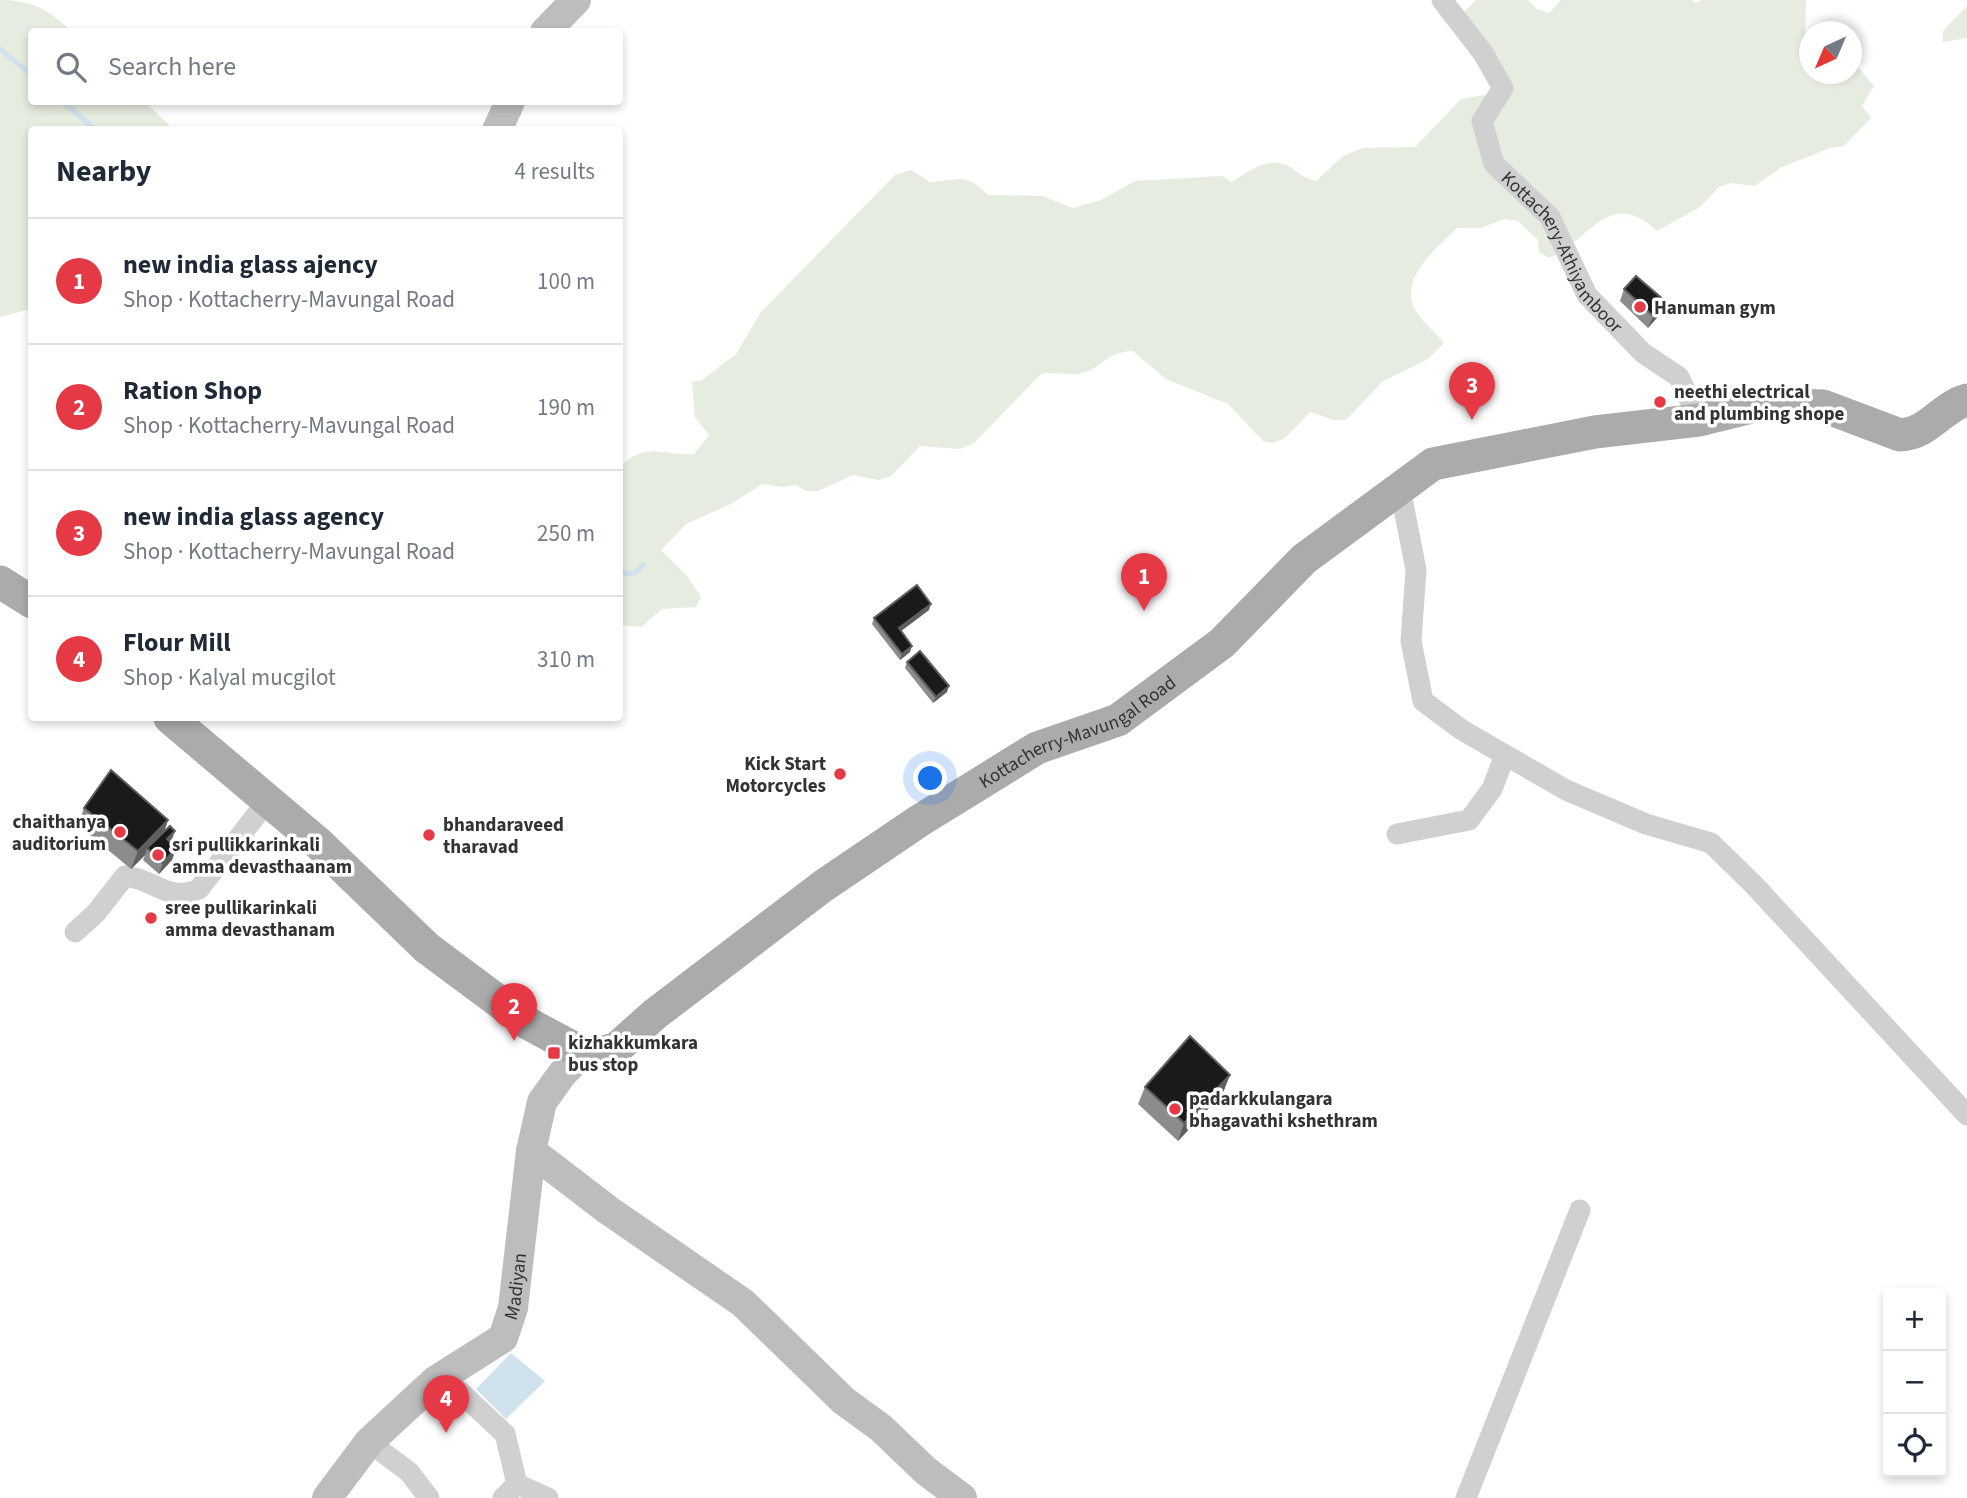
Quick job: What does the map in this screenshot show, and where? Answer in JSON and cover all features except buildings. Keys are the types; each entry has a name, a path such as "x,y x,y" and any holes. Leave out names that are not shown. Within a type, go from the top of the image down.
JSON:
{"main road":[{"name":"Kottacherry-Mavungal Road","path":"583,1052 601,1053 617,1048 655,1014 823,886 1037,748 1118,720 1222,643 1304,559 1433,464 1595,432 1699,420 1764,404 1823,406 1900,435 1912,435 1922,431 1957,403 1967,400"},
{"path":"0,582 28,600"},
{"path":"174,721 317,842 427,948 528,1024 583,1052"}],"street":[{"path":"549,28 576,0"},
{"name":"Kottachery-Athiyamboor","path":"1442,0 1483,53 1503,88 1482,121 1494,164 1550,217 1587,295 1643,354 1679,377 1699,420"},
{"path":"499,126 509,105"},
{"path":"1399,488 1416,570 1411,641 1423,701 1505,755 1566,790 1646,824 1711,843 1763,895 1967,1115"},
{"path":"1397,834 1469,820 1492,789 1505,755"},
{"path":"75,932 96,913 125,876 139,877 171,894 185,895 199,889 268,800"},
{"name":"Madiyan","path":"327,1498 369,1443 435,1381 503,1338 513,1308 531,1151 542,1102 562,1074 583,1052"},
{"path":"531,1151 608,1210 743,1303 844,1401 881,1428 926,1471 962,1498"},
{"path":"1466,1498 1580,1210"},
{"path":"435,1381 458,1391 505,1433 510,1491 548,1498"},
{"path":"369,1443 409,1472 429,1498"}],"shaded area":[{"path":"0,0 39,7 68,28 28,28 28,105 148,105 170,126 28,126 28,310 0,317"},
{"path":"1476,0 1528,0 1537,9 1549,13 1561,0 1692,0 1696,3 1702,0 1806,0 1805,21 1799,21 1799,84 1862,84 1862,72 1874,86 1862,106 1871,118 1844,146 1830,148 1780,168 1755,186 1731,183 1719,187 1700,207 1657,231 1641,219 1626,214 1613,215 1549,258 1539,252 1538,240 1518,221 1504,219 1481,228 1457,228 1421,266 1411,289 1412,302 1418,314 1444,343 1428,359 1383,381 1346,420 1334,420 1310,412 1285,438 1273,443 1263,441 1228,404 1166,379 1133,351 1116,354 1082,373 1042,373 974,443 960,449 920,446 891,476 879,480 853,475 818,491 806,491 796,485 782,487 762,484 731,504 686,524 661,550 687,576 701,597 696,607 662,609 641,627 623,625 623,464 646,452 694,454 709,435 695,417 692,382 702,380 736,354 761,312 895,175 911,170 930,182 967,180 988,195 1042,196 1073,208 1101,200 1135,181 1222,176 1232,182 1258,167 1272,163 1286,165 1316,181 1343,156 1363,148 1415,147 1461,99 1485,95 1499,85 1456,20"},
{"path":"1967,6 1967,38 1943,42 1943,31"}],"water":[{"path":"511,1353 545,1381 506,1419 476,1389"}],"waterway":[{"path":"0,49 28,72"},
{"path":"67,105 91,126"},
{"path":"623,572 632,573 643,565"}],"place":[{"name":"Hanuman gym","path":"1640,307"},
{"name":"neethi electrical and plumbing shope","path":"1660,402"},
{"name":"new india glass agency","path":"1472,420"},
{"name":"new india glass ajency","path":"1144,611"},
{"name":"Kick Start Motorcycles","path":"840,774"},
{"name":"chaithanya auditorium","path":"120,832"},
{"name":"bhandaraveed tharavad","path":"429,835"},
{"name":"sri pullikkarinkali amma devasthaanam","path":"158,855"},
{"name":"sree pullikarinkali amma devasthanam","path":"151,918"},
{"name":"Ration Shop","path":"514,1041"},
{"name":"kizhakkumkara bus stop","path":"554,1053"},
{"name":"padarkkulangara bhagavathi kshethram","path":"1175,1109"},
{"name":"Flour Mill","path":"446,1433"}]}
